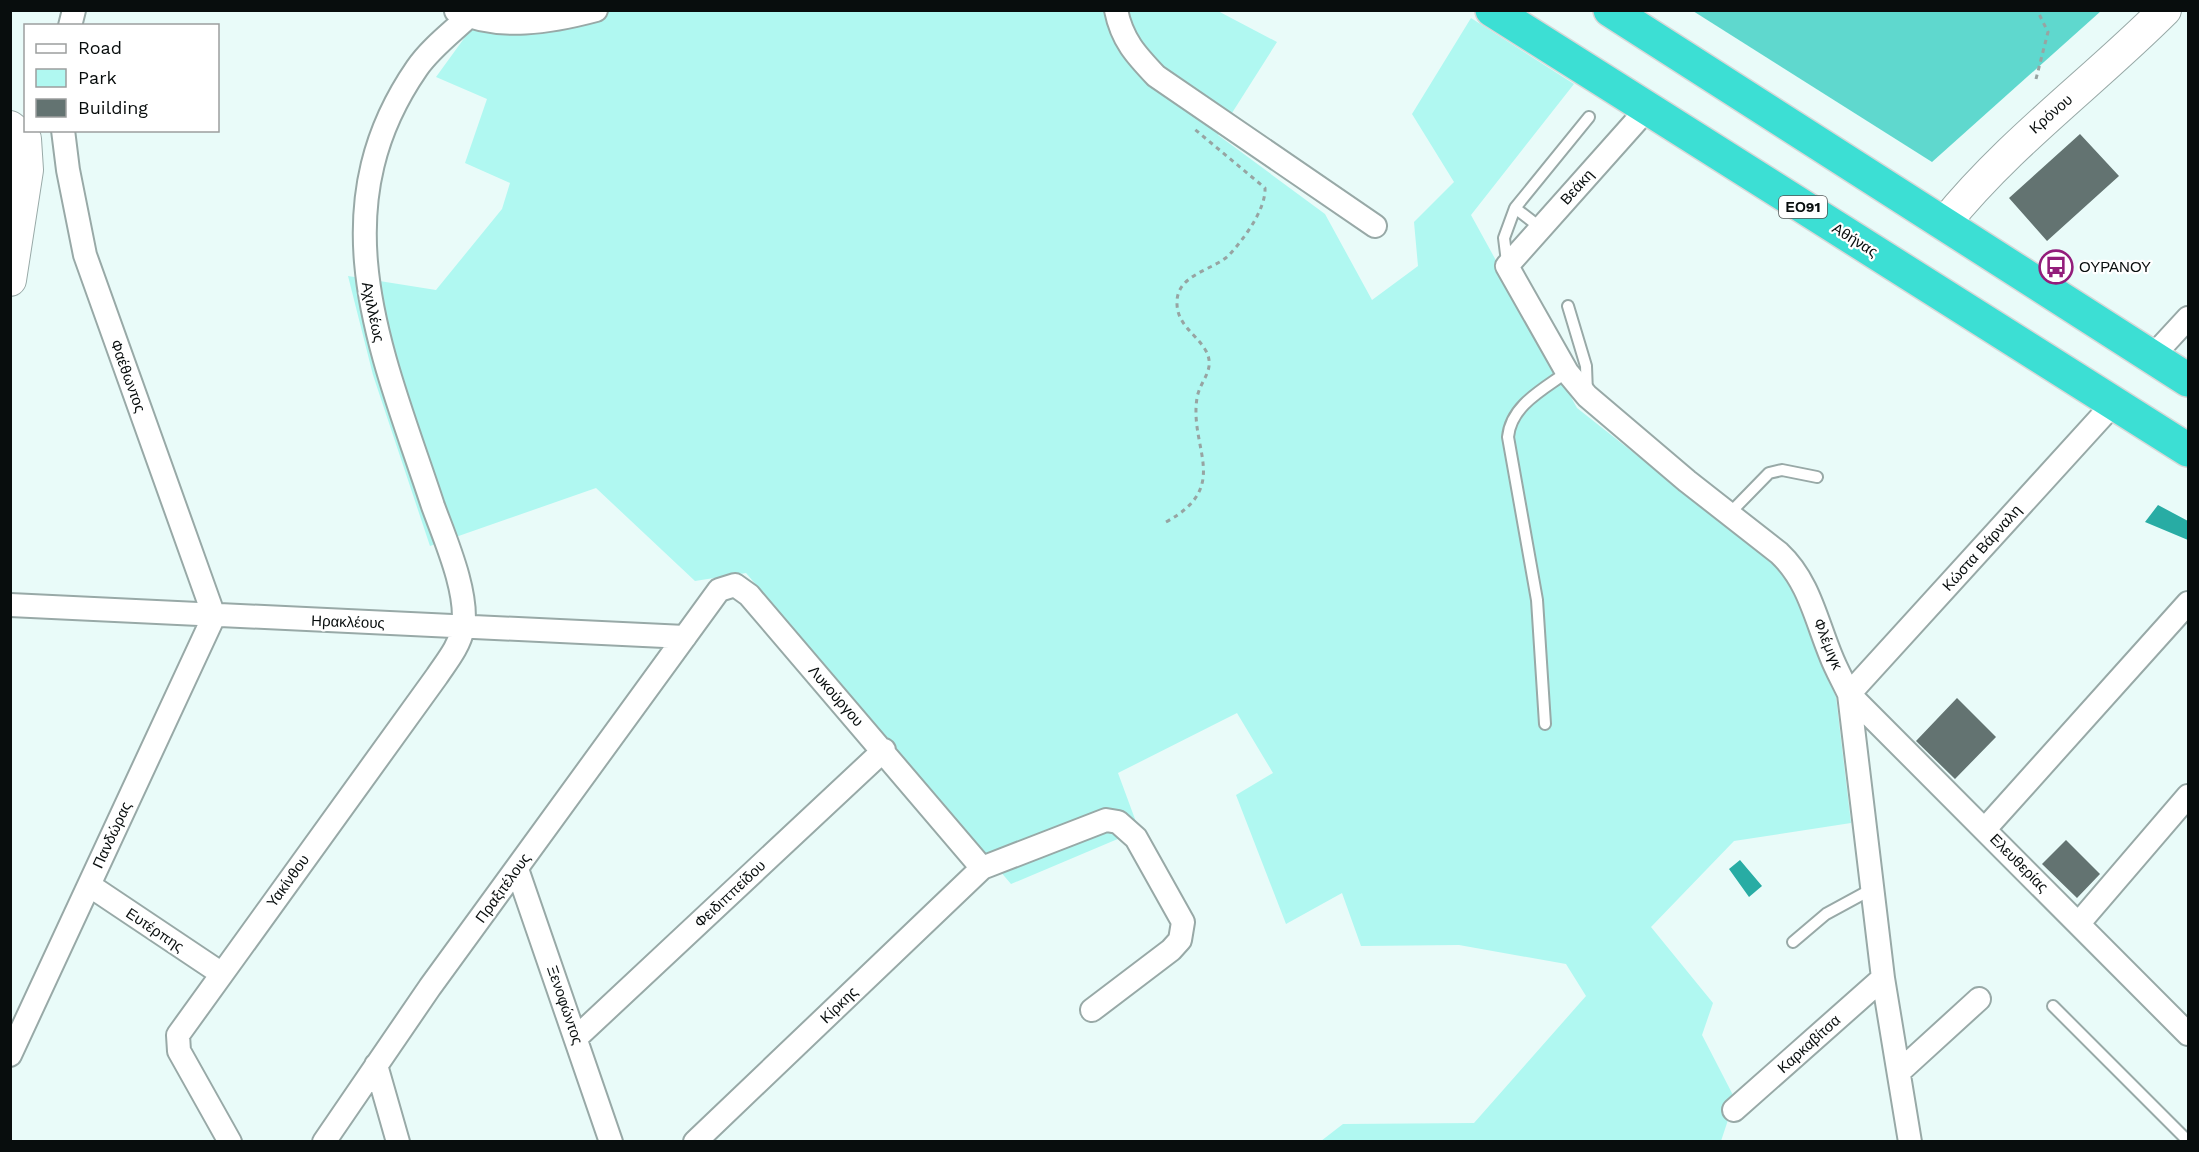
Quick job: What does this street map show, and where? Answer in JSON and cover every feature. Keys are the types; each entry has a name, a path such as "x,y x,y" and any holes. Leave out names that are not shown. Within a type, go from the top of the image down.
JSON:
{"highway":[{"name":"Αθήνας","path":"1492,10 2188,450"},
{"path":"1610,10 2188,380"}],"street":[{"path":"461,14 518,23 596,10"},
{"path":"1116,10 1120,29 1129,48 1156,76 1375,226"},
{"name":"Κρόνου","path":"1944,224 1969,192 2014,146 2128,47 2165,10"},
{"name":"Αχιλλέως","path":"461,14 418,66 391,109 375,156 364,212 365,274 380,347 451,558 462,600 463,627"},
{"name":"Βεάκη","path":"1507,266 1647,109"},
{"path":"10,127 25,139 27,170 10,280"},
{"name":"Φαέθωντος","path":"63,132 68,171 85,255 214,616"},
{"name":"Φλέμιγκ","path":"1507,266 1567,372 1587,396 1791,564 1812,603 1831,656 1849,694 1883,978 1910,1142"},
{"path":"2152,357 2188,318"},
{"name":"Κώστα Βάρναλη","path":"1849,694 2114,403"},
{"name":"Λυκούργου","path":"685,637 719,590 735,585 749,595 884,750 982,868"},
{"path":"1985,829 2188,603"},
{"name":"Ηρακλέους","path":"10,605 685,637"},
{"name":"Πανδώρας","path":"10,1055 214,616"},
{"name":"Υακίνθου","path":"230,1142 179,1051 178,1042 183,1026 437,676 458,645 463,627"},
{"name":"Πραξιτέλους","path":"324,1142 430,987 685,637"},
{"name":"Ελευθερίας","path":"1849,694 2079,923 2186,1025"},
{"name":"Φειδιππείδου","path":"577,1037 884,750"},
{"path":"2079,923 2188,796"},
{"path":"982,868 1106,820 1118,822 1136,838 1183,922 1183,932 1172,950 1092,1011"},
{"name":"Κίρκης","path":"695,1142 982,868"},
{"name":"Ξενοφώντος","path":"518,869 611,1142"},
{"name":"Ευτέρπης","path":"89,885 222,975"},
{"name":"Καρκαβίτσα","path":"1734,1110 1883,978"},
{"path":"1899,1072 1979,999"},
{"path":"376,1065 398,1142"}],"lane":[{"path":"1507,266 1504,238 1515,208 1589,117"},
{"path":"1515,208 1541,228"},
{"path":"1568,306 1586,366 1587,396"},
{"path":"1545,724 1537,600 1508,437 1509,425 1516,413 1567,372"},
{"path":"1730,514 1769,473 1782,470 1817,477"},
{"path":"1793,942 1826,914 1872,889"},
{"path":"2053,1006 2188,1141"}],"path":[{"path":"2036,79 2048,32 2037,10"},
{"path":"1166,522 1185,511 1200,488 1205,464 1197,423 1197,396 1210,370 1206,351 1181,322 1177,300 1185,283 1228,256 1265,200 1265,188 1188,124"}],"green space":[{"path":"1216,10 1277,42 1218,135 1325,214 1372,300 1418,266 1414,222 1454,182 1412,114 1471,18 1574,84 1471,215 1577,408 1787,574 1836,697 1851,823 1734,841 1651,927 1713,1003 1702,1035 1735,1099 1721,1141 1321,1141 1343,1124 1474,1123 1586,996 1566,964 1459,945 1361,946 1342,893 1286,924 1236,795 1273,773 1237,713 1118,773 1139,830 1011,884 746,573 695,581 596,488 430,546 373,375 348,276 436,290 502,209 510,183 465,163 487,99 436,77 481,15 474,11"}],"shaded area":[{"path":"1693,11 2101,11 1932,162"},
{"path":"2158,505 2188,521 2188,540 2145,522"},
{"path":"1740,860 1762,886 1749,897 1729,869"}],"building":[{"path":"2080,134 2119,176 2047,241 2009,198"},
{"path":"1957,698 1996,737 1955,779 1916,741"},
{"path":"2066,840 2100,874 2077,898 2042,864"}],"place":[{"name":"ΟΥΡΑΝΟΥ","path":"2056,267"}]}
